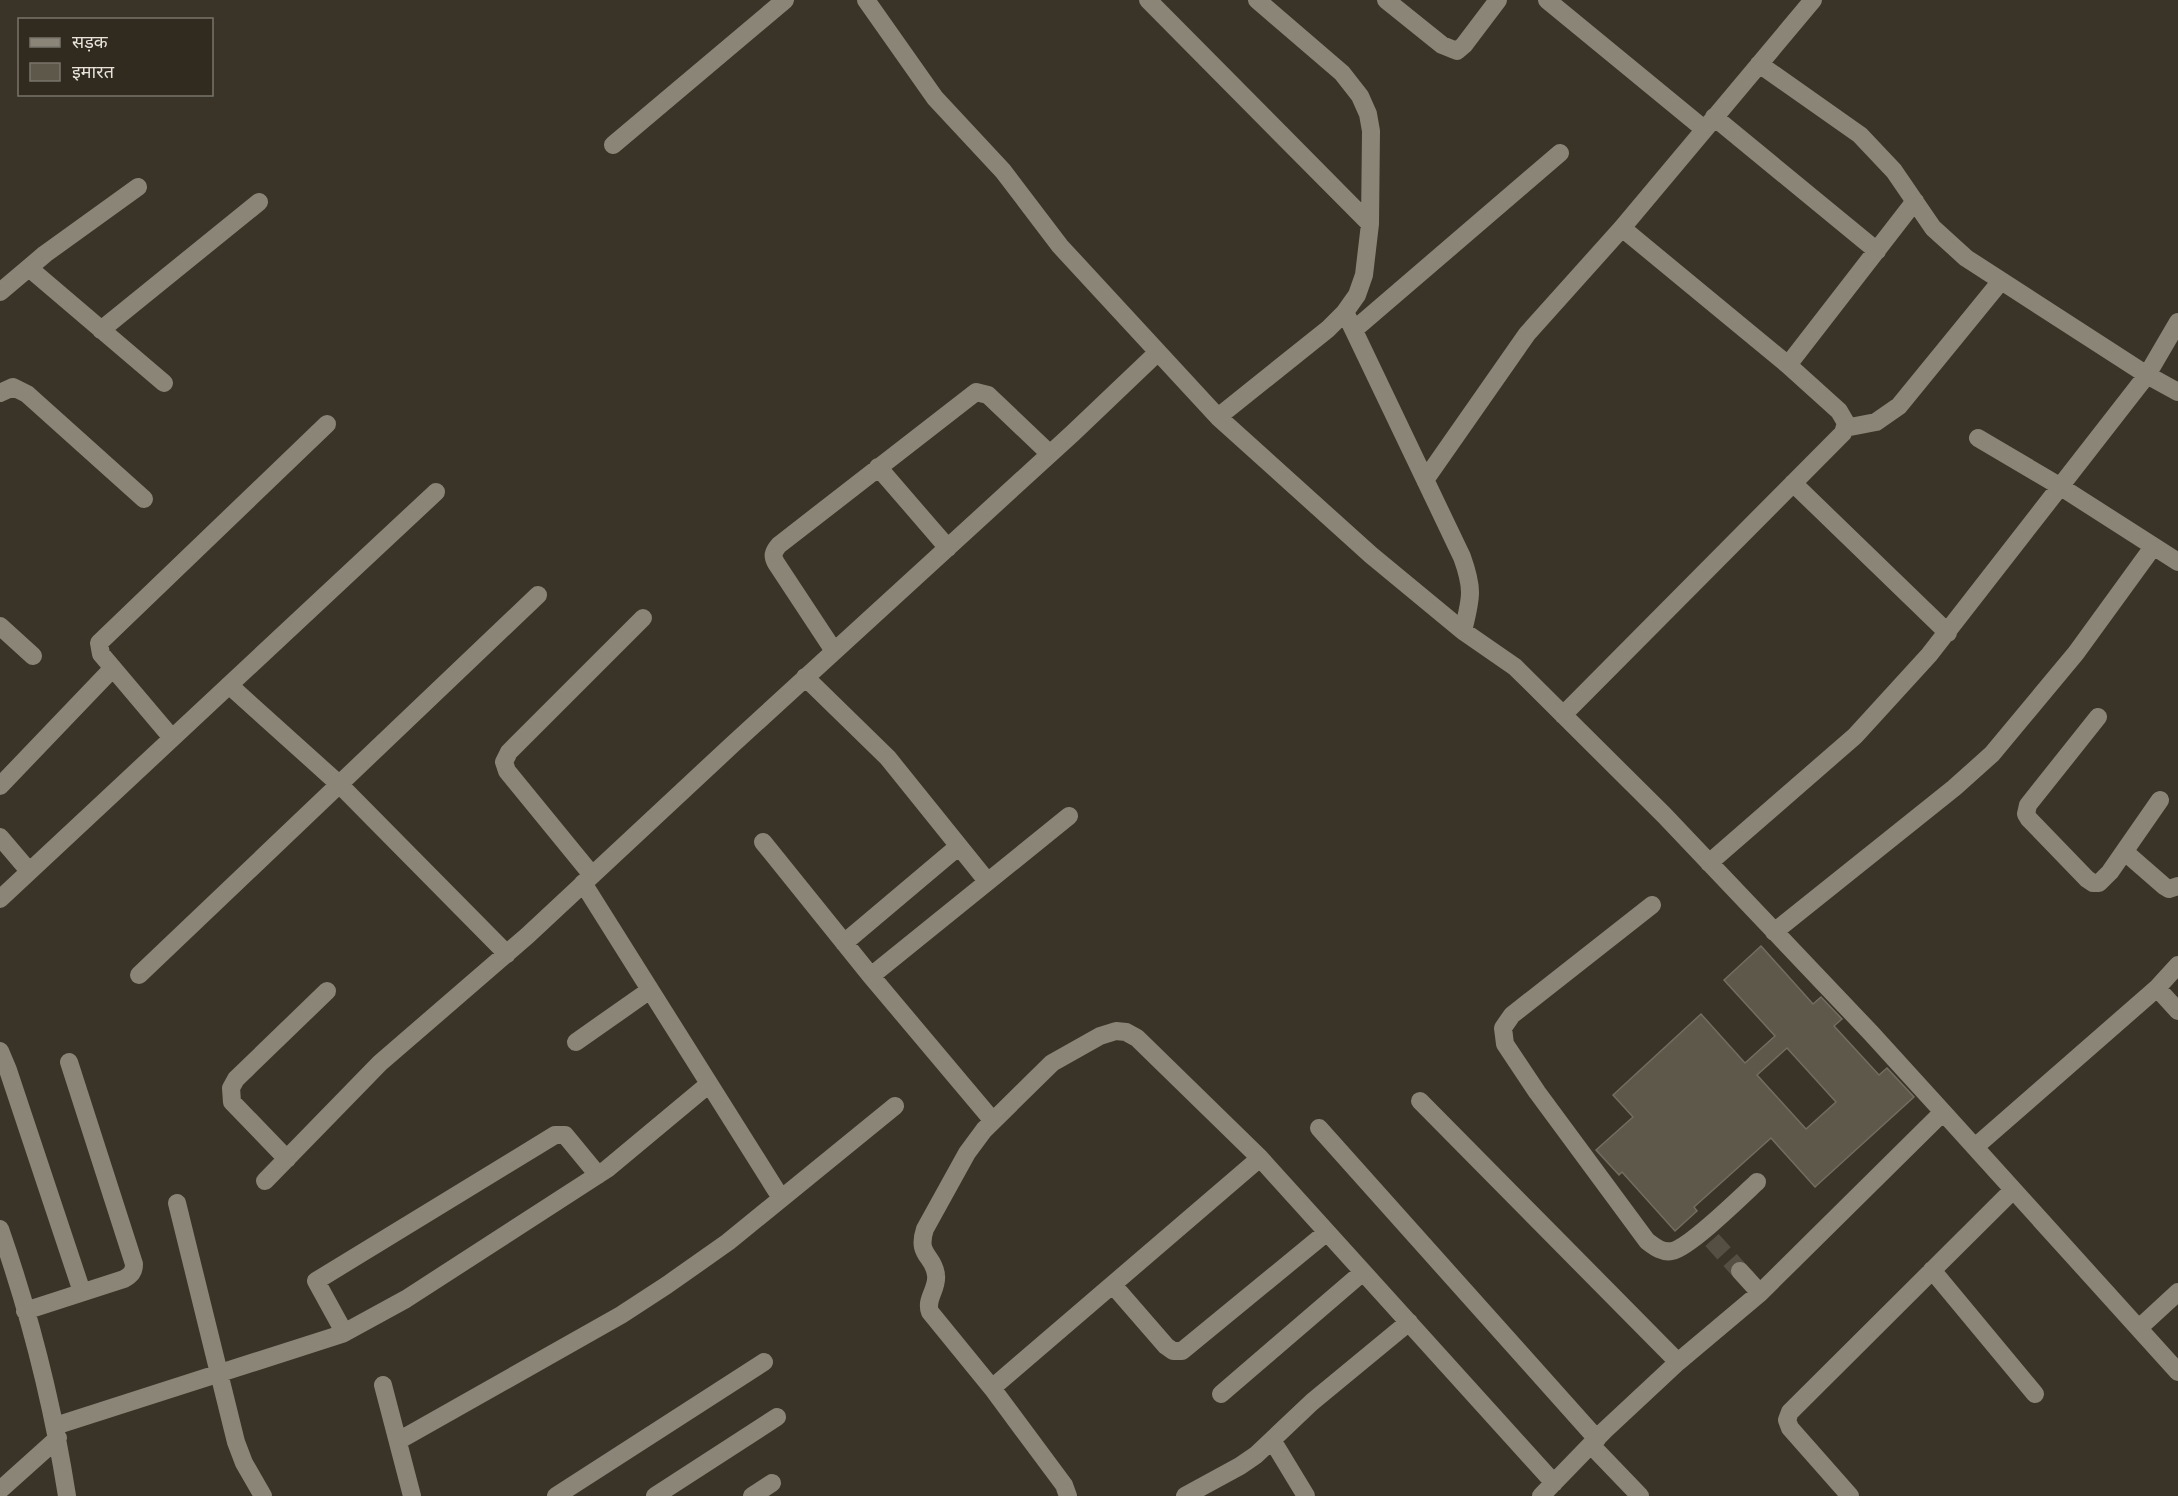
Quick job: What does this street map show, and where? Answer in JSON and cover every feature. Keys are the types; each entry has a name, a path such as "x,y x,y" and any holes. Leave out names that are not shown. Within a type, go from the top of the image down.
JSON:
{"street":[{"path":"613,144 785,0"},
{"path":"866,0 935,98 1003,171 1060,246 1218,417 1371,555 1463,631 1515,667 1709,863 1871,1033 2178,1372"},
{"path":"1148,0 1370,224"},
{"path":"1218,417 1345,312 1357,295 1364,275 1370,224 1371,130 1368,114 1360,96 1341,74 1257,0"},
{"path":"1386,0 1442,45 1456,51 1464,45 1498,0"},
{"path":"1547,0 1877,251"},
{"path":"1425,480 1527,334 1622,228 1813,0"},
{"path":"1759,64 1860,135 1894,171 1945,242 2001,281 2178,392"},
{"path":"1354,329 1560,153"},
{"path":"0,292 138,187"},
{"path":"1788,365 1916,201"},
{"path":"101,330 259,202"},
{"path":"1563,715 1843,433 1845,428 1844,417 1839,411 1788,365 1622,228"},
{"path":"29,268 164,383"},
{"path":"1845,428 1876,422 1899,406 2001,281"},
{"path":"1345,312 1462,557 1470,580 1471,599 1463,631"},
{"path":"1709,863 1855,736 1948,633 2148,375 2178,322"},
{"path":"265,1181 380,1063 507,954 1158,352"},
{"path":"0,393 13,387 27,394 144,499"},
{"path":"834,651 773,557 779,545 976,392 988,395 1050,454"},
{"path":"172,738 113,668 98,646 101,640 327,424"},
{"path":"1978,438 2061,487 2178,562"},
{"path":"878,467 948,548"},
{"path":"1793,483 1948,633"},
{"path":"0,899 436,492"},
{"path":"1774,932 1954,788 1992,754 2076,652 2153,547"},
{"path":"139,975 538,595"},
{"path":"643,618 509,752 504,762 507,771 587,879 650,990 781,1198"},
{"path":"0,626 33,656"},
{"path":"0,786 113,668"},
{"path":"805,677 888,758 987,881"},
{"path":"229,685 340,785 507,954"},
{"path":"2098,717 2028,805 2026,814 2087,879 2093,883 2099,883 2125,852 2160,800"},
{"path":"870,976 1069,816"},
{"path":"0,837 29,871"},
{"path":"762,842 870,976 993,1121"},
{"path":"844,943 958,846"},
{"path":"2125,852 2164,886 2169,889 2178,886"},
{"path":"1652,905 1512,1015 1506,1022 1503,1035 1505,1044 1537,1092 1647,1241 1664,1252 1675,1251 1708,1235 1757,1182"},
{"path":"1975,1147 2157,988 2178,965"},
{"path":"2157,988 2178,1011"},
{"path":"576,1042 650,990"},
{"path":"287,1159 232,1102 231,1088 236,1079 327,991"},
{"path":"1068,1496 1064,1485 992,1388 930,1312 928,1302 937,1277 925,1254 922,1242 925,1229 967,1153 993,1121 1059,1059 1100,1036 1116,1031 1126,1032 1137,1038 1260,1158 1554,1483"},
{"path":"0,1051 82,1293"},
{"path":"25,1311 124,1279 132,1273 134,1264 69,1062"},
{"path":"0,1490 56,1432 220,1374 297,1350 344,1332 406,1299 598,1175 634,1148 709,1084"},
{"path":"1420,1101 1678,1362"},
{"path":"398,1441 621,1315 657,1291 728,1242 896,1106"},
{"path":"1541,1496 1678,1362 1760,1293 1943,1112"},
{"path":"1319,1128 1640,1496"},
{"path":"344,1332 316,1281 555,1135 565,1135 569,1138 598,1175"},
{"path":"992,1388 1260,1158"},
{"path":"1850,1496 1790,1428 1787,1420 1795,1405 2013,1190"},
{"path":"177,1203 236,1442 244,1463 263,1496"},
{"path":"0,1228 25,1311 56,1432 67,1496"},
{"path":"1113,1285 1166,1346 1173,1351 1182,1351 1327,1232"},
{"path":"1932,1270 2035,1394"},
{"path":"1740,1271 1760,1293"},
{"path":"1221,1394 1363,1272"},
{"path":"2139,1328 2178,1292"},
{"path":"1185,1496 1240,1466 1272,1440 1312,1402 1409,1322"},
{"path":"556,1496 764,1362"},
{"path":"383,1385 412,1496"},
{"path":"655,1496 777,1417"},
{"path":"1272,1440 1306,1496"},
{"path":"752,1496 772,1483"}],"building":[{"path":"1761,946 1813,1004 1821,997 1842,1019 1834,1026 1879,1075 1887,1068 1914,1097 1815,1187 1771,1138 1694,1207 1697,1211 1675,1231 1622,1172 1619,1175 1596,1150 1633,1117 1613,1095 1701,1014 1745,1063 1775,1036 1724,980","holes":["1787,1048 1836,1102 1806,1129 1757,1075"]}],"tunnel":[{"path":"1712,1240 1740,1271"}]}
